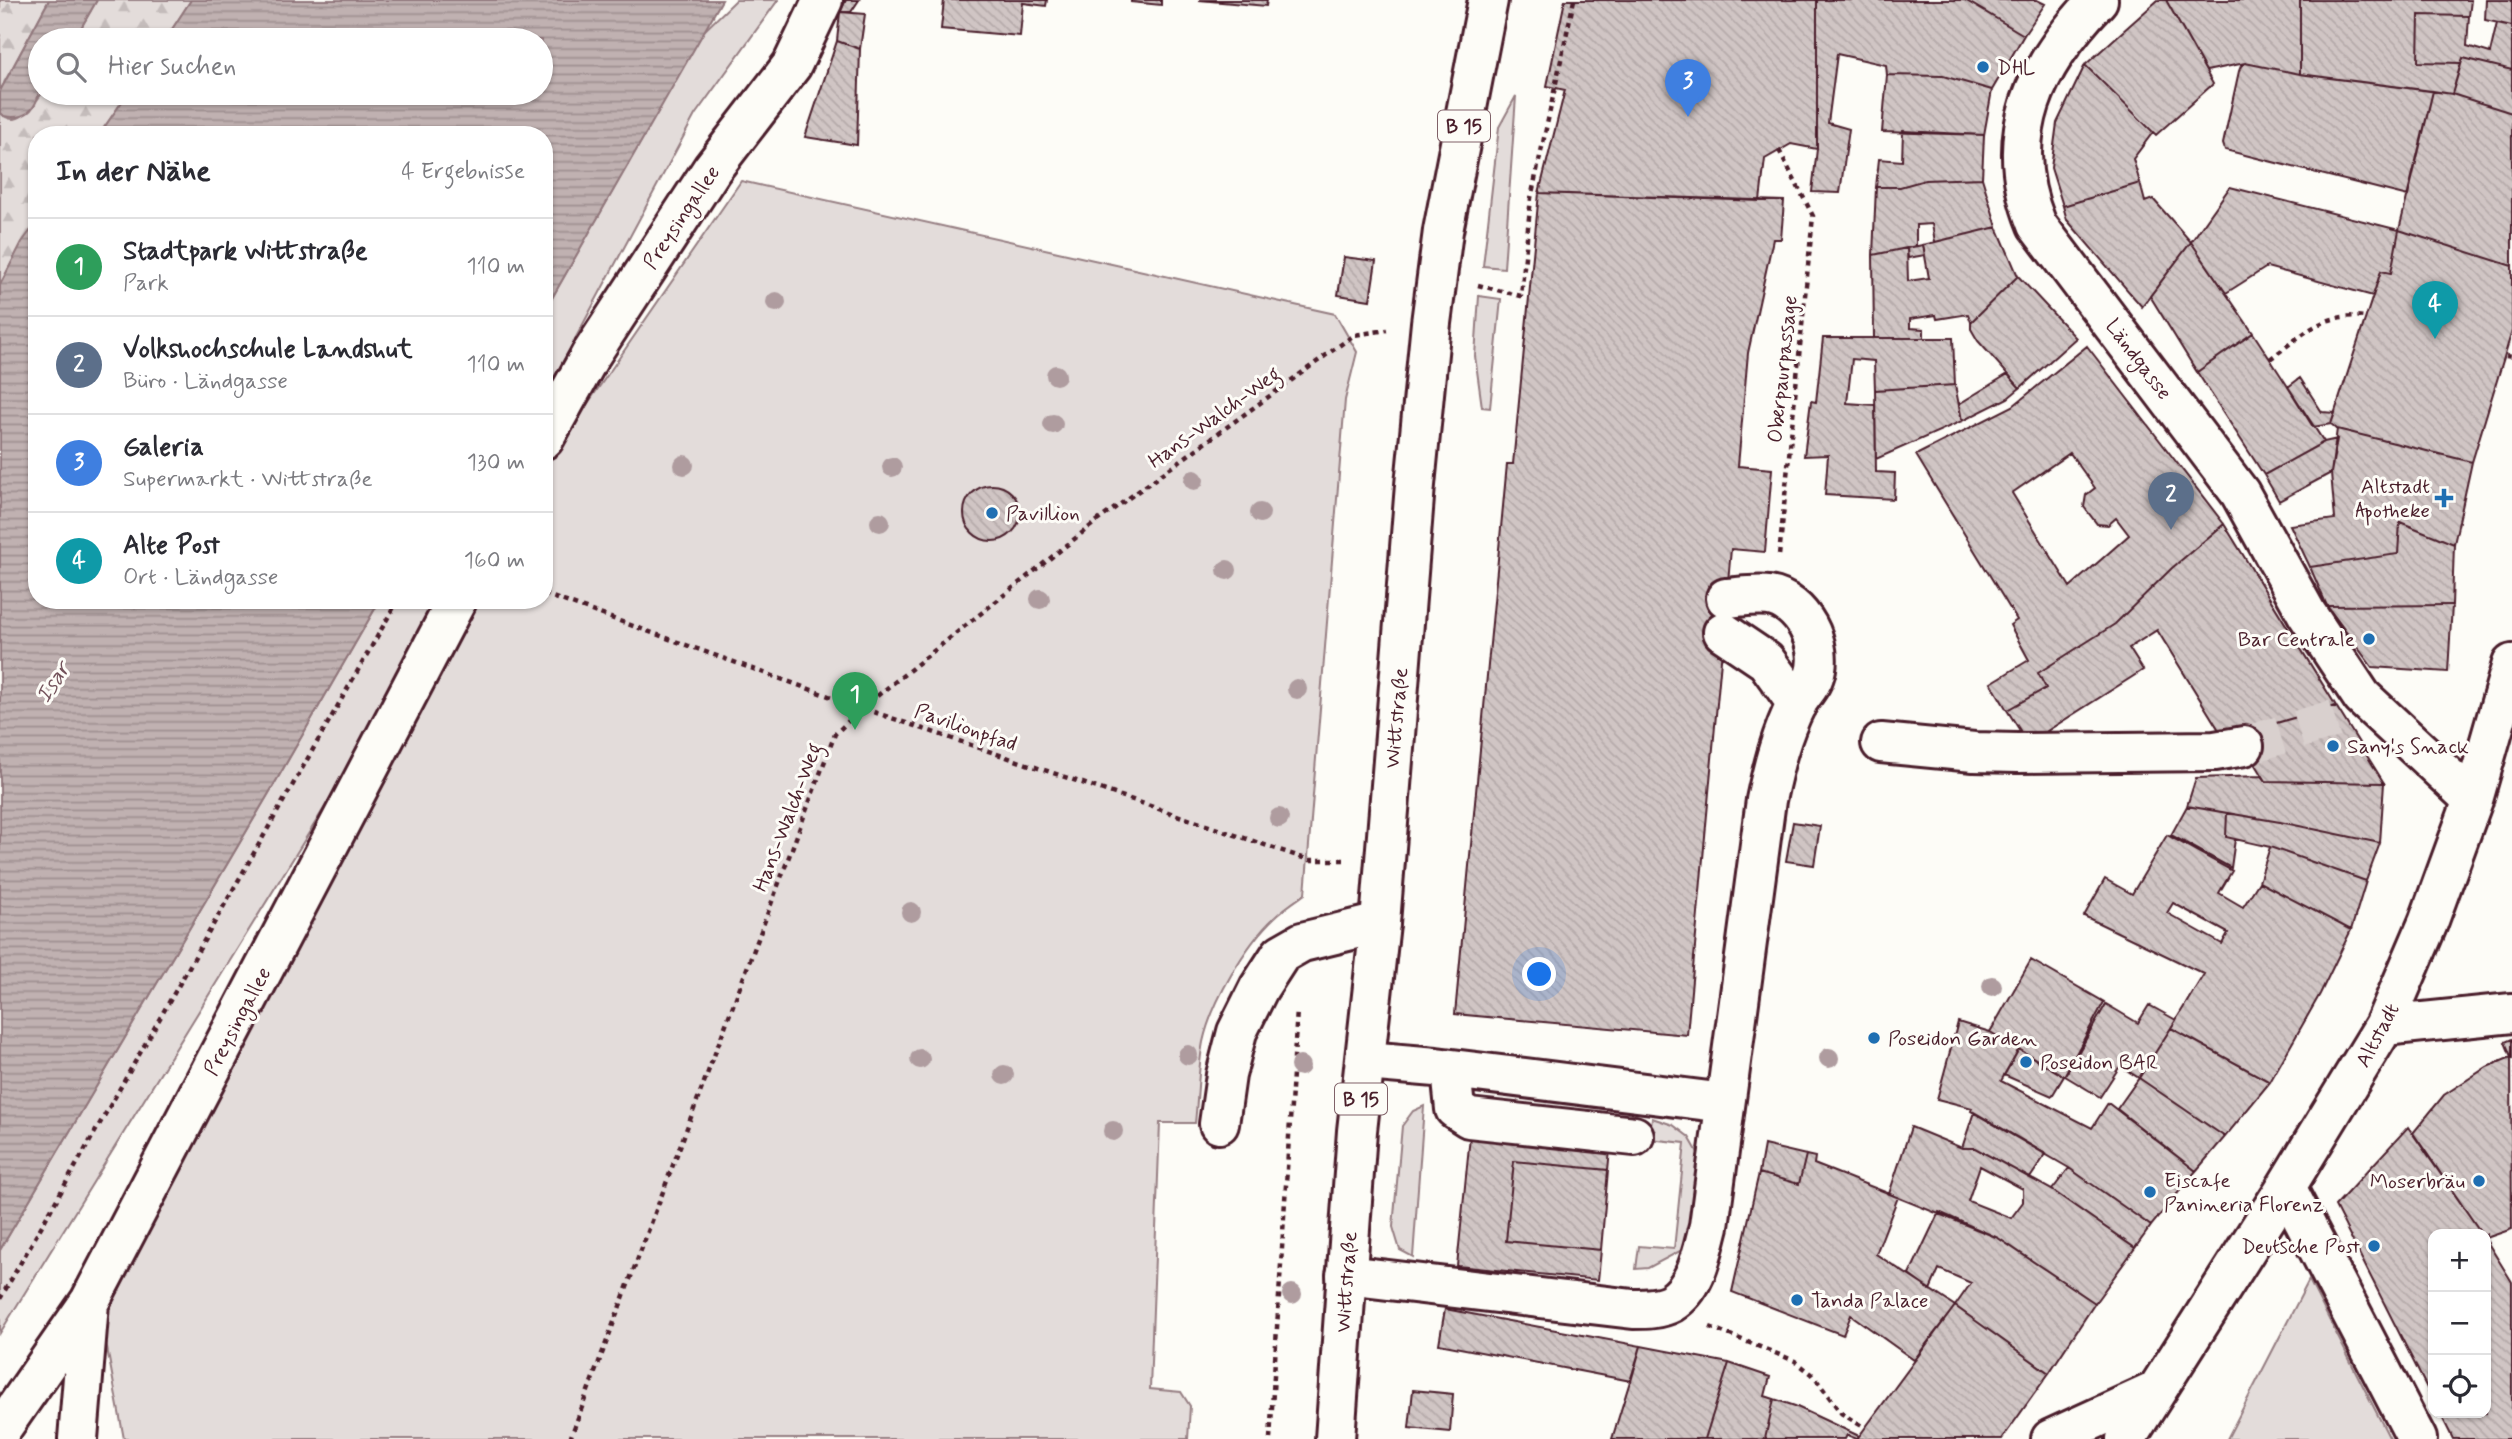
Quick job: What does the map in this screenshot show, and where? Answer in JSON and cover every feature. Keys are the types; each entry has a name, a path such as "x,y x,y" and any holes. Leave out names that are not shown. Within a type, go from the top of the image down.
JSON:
{"street":[{"name":"Preysingallee","path":"553,423 590,356 712,169 792,65 823,0"},
{"name":"Wittstraße","path":"1335,1439 1357,1130 1380,923 1383,860 1431,323 1443,231 1488,0"},
{"name":"Ländgasse","path":"2098,0 2059,45 2039,80 2025,117 2021,151 2022,177 2026,199 2037,225 2240,493 2357,711 2473,800"},
{"path":"1346,1275 1633,1309 1651,1309 1670,1304 1685,1291 1699,1264 1709,1226 1766,800 1780,744 1797,704 1814,676 1812,635 1800,614 1772,597 1730,622 1766,661 1797,704"},
{"name":"Preysingallee","path":"0,1431 90,1301 452,609"},
{"name":"Altstadt","path":"2126,1439 2286,1187 2384,1026 2428,923 2473,800 2512,664"},
{"path":"1881,743 1974,752 2017,753 2215,751 2244,746"},
{"path":"1219,1124 1226,1075 1237,1032 1259,988 1281,954 1302,942 1380,923"},
{"path":"2384,1026 2512,1013"},
{"path":"1366,1061 1725,1103"},
{"path":"1451,1070 1455,1109 1469,1118 1634,1136"},
{"path":"2286,1187 2417,1439"},
{"path":"78,1439 90,1301"},
{"path":"2051,1439 2162,1381"}],"path":[{"path":"1437,274 1521,296 1531,198 1574,0"},
{"name":"Oberpaurpassage","path":"1772,597 1813,216 1779,150"},
{"path":"2270,359 2323,321 2347,315 2366,317"},
{"name":"Hans-Walch-Weg","path":"570,1439 835,734 862,708 1097,521 1354,335 1431,323"},
{"name":"Pavilionpfad","path":"553,597 862,708 1309,860 1383,860"},
{"path":"0,1299 393,609"},
{"path":"1270,1439 1302,942"},
{"path":"1670,1304 1719,1332 1795,1362 1812,1374 1841,1413 1864,1428"}],"green space":[{"path":"0,0 49,0 34,28 28,28 28,39 0,91"},
{"path":"97,0 191,0 173,28 81,28"},
{"path":"736,0 778,0 695,115 553,380 553,296 703,32"},
{"path":"1516,96 1504,268 1483,266 1499,127"},
{"path":"33,105 120,105 105,126 28,126 28,235 0,285 0,112 12,119"},
{"path":"741,181 1335,314 1357,352 1345,400 1305,894 1282,911 1252,943 1222,992 1203,1042 1195,1123 1160,1123 1150,1389 1181,1392 1190,1406 1188,1439 124,1439 99,1305 453,609 553,609 553,454"},
{"path":"1479,296 1501,299 1490,408 1482,407 1475,356"},
{"path":"375,609 431,609 328,802 0,1333 0,1250"},
{"path":"1424,1106 1413,1257 1400,1250 1393,1227 1402,1126 1413,1111"},
{"path":"1652,1118 1673,1125 1689,1137 1700,1156 1697,1226 1682,1250 1648,1268 1636,1269 1639,1246 1674,1249 1685,1143 1649,1139"},
{"path":"2309,1280 2390,1439 2227,1439"}],"water":[{"path":"49,0 97,0 81,28 34,28"},
{"path":"191,0 722,0 553,296 553,126 105,126 120,105 553,105 553,28 173,28"},
{"path":"28,39 28,105 34,105 29,112 18,117 4,116 0,112 0,91"},
{"name":"Isar","path":"28,234 28,609 375,609 0,1250 0,285"}],"building":[{"path":"846,0 859,0 851,12 840,12"},
{"path":"944,0 1047,0 1046,6 1023,3 1020,36 941,29"},
{"path":"1161,0 1161,5 1131,2"},
{"path":"1199,0 1267,0 1266,6"},
{"path":"1565,0 1817,0 1817,149 1791,144 1765,159 1760,201 1539,193 1565,90 1547,86"},
{"path":"1817,0 1965,0 2024,35 1992,90 1943,76 1887,75 1886,65 1837,54 1828,123 1849,129 1840,193 1812,192 1817,149"},
{"path":"1965,0 2037,0 2045,4 2024,35"},
{"path":"2158,0 2166,0 2213,84 2156,135 2085,65"},
{"path":"2166,0 2300,0 2300,74 2245,63 2206,71"},
{"path":"2300,0 2471,0 2469,16 2419,15 2418,62 2461,63 2452,94 2300,74"},
{"path":"2486,0 2512,0 2512,26 2485,20"},
{"path":"840,12 865,14 860,49 837,41"},
{"path":"2419,15 2469,16 2467,46 2490,53 2497,23 2512,26 2512,70 2463,58 2461,63 2418,62"},
{"path":"837,41 860,49 857,145 805,137"},
{"path":"2463,58 2512,70 2512,113 2452,94"},
{"path":"2245,63 2300,74 2433,91 2408,196 2225,150 2223,144 2239,71"},
{"path":"2085,65 2153,132 2133,159 2140,183 2063,206 2051,168 2057,123"},
{"path":"1887,75 1943,76 1992,90 1984,135 1882,132"},
{"path":"2433,91 2452,94 2512,113 2512,266 2399,230"},
{"path":"1903,131 1984,135 1982,178 1925,180 1900,187 1876,187 1879,159 1902,161"},
{"path":"1982,178 1997,227 1935,242 1932,224 1916,225 1916,246 1873,255 1876,187 1900,187 1925,180"},
{"path":"2140,183 2145,202 2153,199 2191,242 2142,307 2067,220 2063,206"},
{"path":"2230,187 2399,230 2391,273 2381,271 2373,296 2267,267 2226,293 2191,242"},
{"path":"1539,193 1784,201 1781,239 1773,239 1748,353 1738,466 1772,469 1765,552 1731,549 1687,1035 1455,1014 1507,464 1513,464"},
{"path":"1997,227 2018,276 1971,322 1968,314 1937,319 1936,315 1910,319 1910,328 1924,329 1924,338 1874,338 1873,255 1907,248 1908,281 1929,278 1923,245"},
{"path":"2399,230 2512,266 2512,331 2472,462 2337,429 2331,424 2381,271 2391,273"},
{"path":"2191,242 2253,333 2197,372 2150,296"},
{"path":"1923,245 1925,255 1908,258 1907,248"},
{"path":"1344,257 1376,261 1370,300 1338,295"},
{"path":"2018,276 2076,338 2020,388 1978,341 1971,329 1971,322"},
{"path":"2253,333 2324,442 2264,475 2197,372"},
{"path":"1823,338 1953,338 1955,385 1875,390 1874,361 1852,359 1847,403 1875,405 1876,472 1895,473 1894,499 1825,495 1828,455 1804,456 1811,401 1816,402"},
{"path":"2087,346 2224,524 2172,568 2115,624 2038,673 2046,688 2007,710 1991,683 2029,660 2010,625 2017,620 1916,455 2013,406","holes":["2070,453 2095,488 2086,495 2084,507 2097,524 2108,525 2116,518 2129,535 2070,587 2012,493"]},
{"path":"2008,374 2020,388 2008,398 1962,421 1959,404"},
{"path":"2300,378 2322,412 2335,413 2331,424 2313,427 2288,387"},
{"path":"1955,385 1962,421 1876,459 1875,390"},
{"path":"2337,429 2472,462 2454,544 2400,522 2398,554 2310,567 2290,525 2335,519 2331,473"},
{"path":"2337,439 2331,473 2279,501 2264,475 2324,442"},
{"name":"Pavillion","path":"986,485 998,485 1012,493 1020,507 1018,524 1012,533 998,541 986,541 969,529 964,519 964,507 976,490"},
{"path":"2400,522 2454,544 2452,605 2327,606 2310,567 2398,554"},
{"path":"2224,524 2336,706 2224,738 2157,630 2129,648 2143,670 2028,743 2007,710 2046,688 2038,673 2115,624 2172,568"},
{"path":"2452,605 2448,672 2372,667 2327,606"},
{"path":"2336,706 2384,783 2266,781 2237,734"},
{"path":"2262,776 2266,781 2384,783 2380,843 2187,806 2196,778"},
{"path":"2187,806 2227,813 2226,837 2235,839 2231,868 2171,835"},
{"path":"2227,813 2380,843 2366,881 2270,847 2226,837"},
{"path":"1793,822 1820,826 1814,865 1786,861"},
{"path":"2167,835 2232,871 2219,893 2243,907 2259,882 2351,930 2320,994 2270,1082 2171,1028 2204,974 2084,916 2105,879 2132,894","holes":["2173,903 2228,933 2222,944 2167,913"]},
{"path":"2270,847 2366,881 2351,930 2259,882"},
{"path":"2031,960 2104,1002 2064,1076 1990,1032"},
{"path":"2106,1004 2138,1023 2149,1005 2176,1020 2139,1078 2120,1066 2100,1097 2065,1076"},
{"path":"1958,1022 1990,1032 2019,1049 2001,1081 2092,1128 2108,1103 2196,1171 2151,1226 2069,1168 1971,1111 1972,1108 1937,1099"},
{"path":"2171,1028 2270,1082 2225,1137 2139,1078"},
{"path":"2512,1039 2512,1059 2505,1042"},
{"name":"Poseidon BAR","path":"2019,1049 2064,1076 2052,1096 2004,1075"},
{"name":"Moserbräu","path":"2511,1057 2512,1229 2491,1236 2491,1229 2479,1229 2413,1133 2444,1095 2487,1067"},
{"path":"2139,1078 2225,1137 2196,1171 2117,1109"},
{"path":"1974,1112 2046,1154 2030,1178 1975,1148 1962,1148"},
{"path":"1471,1126 1611,1140 1608,1170 1514,1161 1506,1241 1601,1250 1598,1280 1457,1266"},
{"path":"1911,1127 1962,1148 1975,1148 2052,1190 2135,1248 2095,1303 1998,1238 1889,1194","holes":["1980,1166 2023,1189 2023,1202 2011,1218 1968,1201"]},
{"path":"2408,1127 2479,1229 2428,1229 2428,1390 2335,1206"},
{"path":"1764,1145 1806,1155 1799,1184 1759,1173"},
{"path":"1806,1155 1815,1157 1814,1164 1898,1197 1876,1254 1955,1306 1914,1360 1851,1315 1843,1335 1732,1292 1759,1173 1799,1184"},
{"path":"1514,1161 1608,1170 1601,1250 1506,1241"},
{"path":"2069,1168 2151,1226 2135,1248 2052,1190"},
{"path":"1939,1212 1998,1238 2095,1303 2049,1373 1955,1306 1971,1283 1939,1269 1930,1290 1909,1275"},
{"path":"2491,1248 2512,1282 2512,1439 2453,1439 2442,1418 2491,1418"},
{"path":"1955,1306 2049,1373 2002,1439 1857,1439"},
{"path":"1445,1309 1641,1346 1631,1381 1439,1344"},
{"path":"1641,1346 1729,1363 1705,1439 1612,1439"},
{"path":"1729,1363 1770,1377 1765,1396 1774,1399 1765,1439 1705,1439"},
{"path":"1413,1390 1453,1394 1450,1432 1409,1428"},
{"path":"1774,1399 1859,1436 1857,1439 1847,1435 1845,1439 1765,1439"}],"tunnel":[{"path":"2244,746 2343,716"}],"place":[{"name":"DHL","path":"1983,67"},
{"name":"Galeria","path":"1688,117"},
{"name":"Alte Post","path":"2435,339"},
{"name":"Altstadt Apotheke","path":"2444,498"},
{"name":"Pavillion","path":"992,513"},
{"name":"Volkshochschule Landshut","path":"2171,530"},
{"name":"Bar Centrale","path":"2369,639"},
{"name":"Stadtpark Wittstraße","path":"855,730"},
{"name":"Sany's Snack","path":"2333,746"},
{"name":"Poseidon Garden","path":"1874,1038"},
{"name":"Poseidon BAR","path":"2026,1062"},
{"name":"Moserbräu","path":"2479,1181"},
{"name":"Eiscafe Panineria Florenz","path":"2150,1192"},
{"name":"Deutsche Post","path":"2374,1246"},
{"name":"Tanda Palace","path":"1797,1300"}]}
